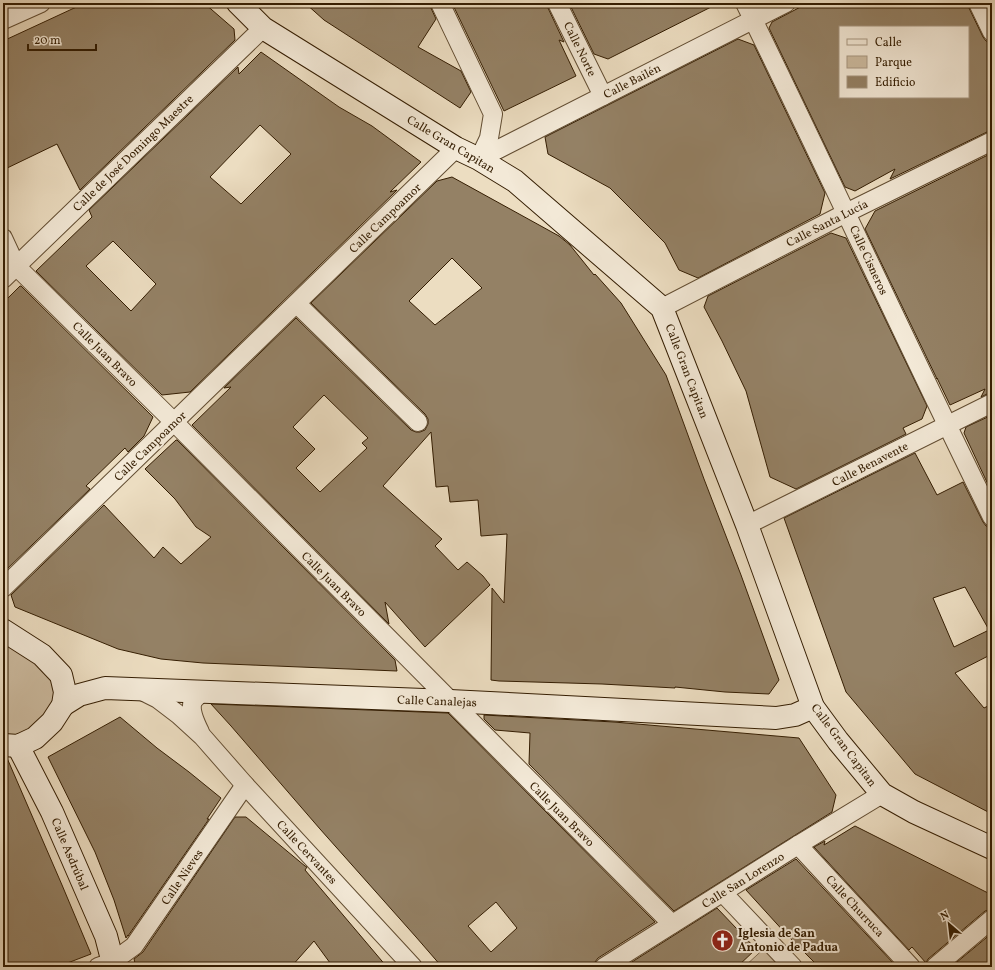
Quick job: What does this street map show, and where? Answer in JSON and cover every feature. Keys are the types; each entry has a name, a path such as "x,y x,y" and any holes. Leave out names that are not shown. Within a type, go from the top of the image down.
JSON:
{"main road":[{"name":"Calle Gran Capitan","path":"238,3 263,28 456,148 479,159 514,182 662,308 747,525 813,707 842,746 882,794 914,812 992,848"},
{"path":"3,630 42,655 61,675 65,692 63,705 52,722 35,738 10,745"},
{"name":"Calle Canalejas","path":"63,705 79,695 105,688 450,701 776,718 795,715 813,707"},
{"name":"Calle Asdrúbal","path":"10,745 55,819 106,936 108,965"}],"street":[{"path":"3,20 41,3"},
{"path":"440,3 493,114 489,138 479,159"},
{"name":"Calle Norte","path":"557,3 603,96"},
{"name":"Calle Cisneros","path":"745,3 992,518"},
{"name":"Calle Bailén","path":"479,159 786,3"},
{"path":"978,3 992,32"},
{"name":"Calle de José Domingo Maestre","path":"3,279 263,28"},
{"name":"Calle Santa Lucía","path":"662,308 846,213 992,141"},
{"name":"Calle Campoamor","path":"3,588 456,148"},
{"name":"Calle Juan Bravo","path":"3,238 16,266 174,422 672,924"},
{"path":"296,304 418,422"},
{"name":"Calle Benavente","path":"747,525 992,403"},
{"name":"Calle Cervantes","path":"140,689 158,699 179,715 202,736 412,967"},
{"name":"Calle Cervantes","path":"202,692 194,700 192,706 194,720 202,736"},
{"name":"Calle Nieves","path":"108,965 134,946 245,785"},
{"name":"Calle San Lorenzo","path":"604,967 882,794"},
{"name":"Calle Churruca","path":"798,845 911,967"},
{"path":"723,892 793,967"},
{"path":"935,967 992,918"}],"green space":[{"path":"3,630 61,675 52,722 3,745"},
{"path":"770,943 793,967 744,967"}],"building":[{"path":"85,3 204,3 234,29 235,40 80,190 57,144 3,170 3,41"},
{"path":"305,3 430,3 436,19 418,47 461,71 471,92 460,108 324,20"},
{"path":"452,3 547,3 564,42 559,40 576,76 504,111"},
{"path":"569,3 719,3 608,59 594,54"},
{"path":"808,3 968,3 983,37 986,41 992,42 992,131 987,132 890,179 895,169 855,191 845,187 769,28 772,22"},
{"path":"738,39 754,45 825,193 820,214 698,278 679,270 665,243 610,188 548,154 545,137"},
{"path":"261,52 339,107 372,126 421,162 390,192 397,190 190,392 162,395 36,271 92,217 89,210 238,67 239,74","holes":["260,125 291,154 241,204 210,177","113,241 156,284 131,311 86,266"]},
{"path":"992,153 992,393 981,397 985,389 950,405 865,229 875,211"},
{"path":"452,177 559,236 570,245 594,275 595,274 621,303 666,375 779,680 769,694 725,692 675,687 491,680 492,588 504,603 507,534 481,536 478,500 450,502 448,486 436,487 431,432 383,486 442,539 435,546 458,570 467,562 483,576 490,585 425,647 385,602 389,624 192,425 231,387 224,388 296,318 411,430 420,432 425,430 428,424 428,419 425,414 311,303 437,181","holes":["452,258 482,288 435,325 409,301","324,395 368,438 362,443 367,448 320,492 296,468 315,449 293,427"]},
{"path":"831,233 846,238 927,406 922,419 903,428 906,434 796,489 770,477 746,391 704,307 708,296"},
{"path":"20,286 153,417 144,436 128,452 125,448 86,486 90,489 4,572 3,303"},
{"path":"992,415 992,493 964,433 966,427"},
{"path":"176,440 395,660 397,671 203,663 161,659 118,649 15,607 11,595 104,505 154,558 163,547 181,564 211,537 196,527 175,499 145,469"},
{"path":"915,453 937,495 963,482 983,522 986,526 992,527 992,654 955,673 984,708 992,704 992,814 915,774 846,692 784,518","holes":["965,587 989,630 954,647 933,598"]},
{"path":"211,704 448,713 655,922 598,958 594,967 442,967","holes":["496,902 517,928 491,952 468,926"]},
{"path":"484,715 614,722 799,738 836,795 832,812 674,911 529,764 530,733 495,730 484,719"},
{"path":"120,717 221,798 207,819 209,819 126,938 114,900 95,852 48,757"},
{"path":"3,757 7,758 91,954 57,967 3,967"},
{"path":"235,817 246,817 307,867 305,870 387,967 333,967 314,941 291,967 136,967 134,959 143,952"},
{"path":"855,826 992,895 992,909 985,911 928,959 926,963 912,947 909,950 814,847 825,841 824,845"},
{"path":"796,859 894,964 890,967 819,967 787,935 746,890"},
{"name":"Iglesia de San Antonio de Padua","path":"717,908 756,949 737,967 624,967"},
{"path":"992,933 992,967 951,967"}],"place":[{"name":"Iglesia de San Antonio de Padua","path":"723,940"}]}
